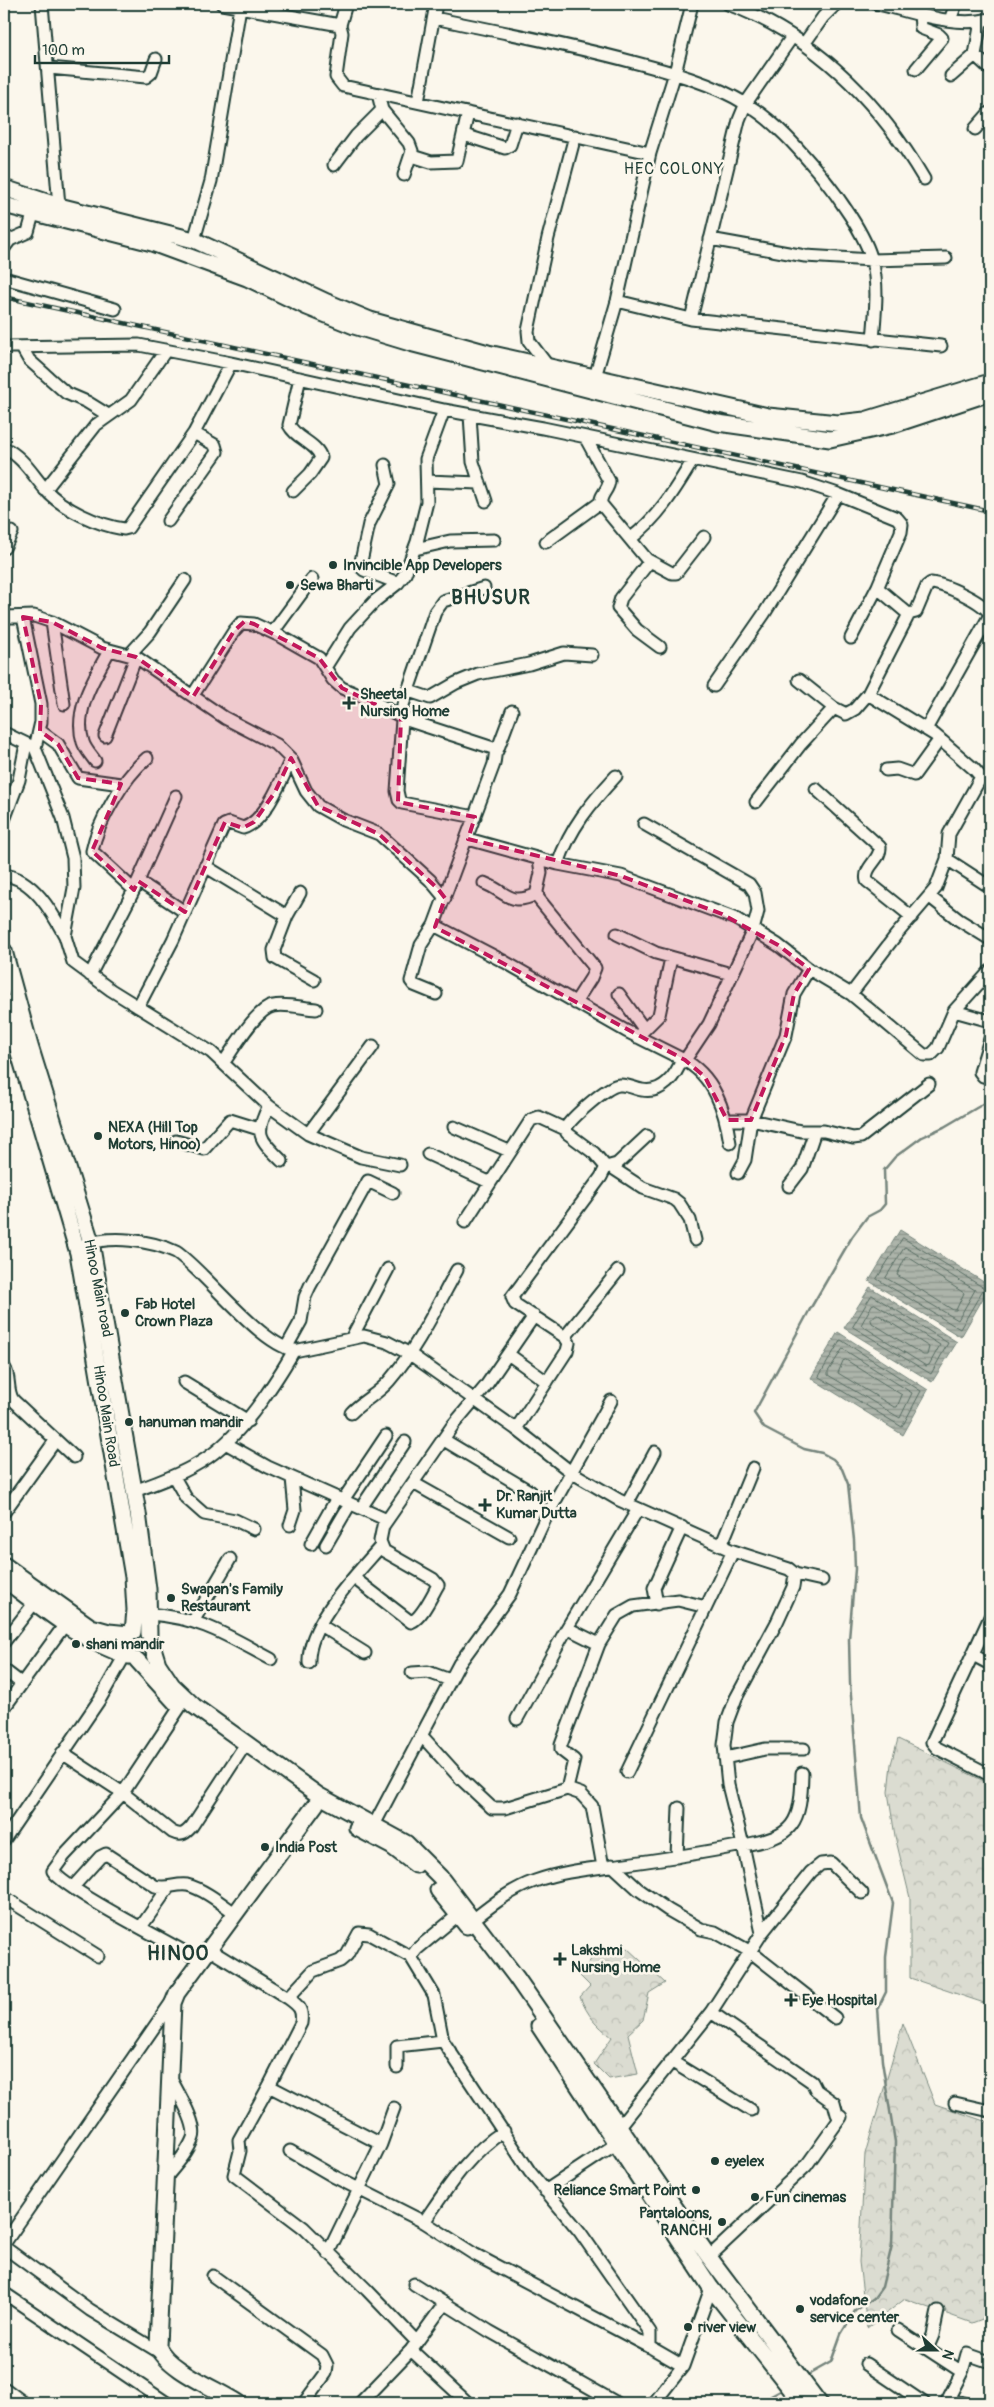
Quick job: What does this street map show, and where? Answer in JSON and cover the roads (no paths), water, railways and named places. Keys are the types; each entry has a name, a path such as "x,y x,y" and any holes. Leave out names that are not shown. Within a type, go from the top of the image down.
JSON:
{"main road":[{"path":"4,188 59,206 194,240 370,320 488,353 548,366 718,423 830,439 893,425 990,393"},
{"path":"4,205 34,211 152,243 247,278 307,307 354,326 410,343 768,416 838,424 865,420 990,382"},
{"name":"Hinoo Main road","path":"4,951 84,1245 134,1491 151,1641"},
{"name":"Hinoo Main Road","path":"4,1002 84,1245 133,1578 135,1610 131,1633"},
{"path":"4,1565 91,1627 109,1632 131,1633 141,1630 151,1641 158,1664 168,1680 194,1706 318,1795 406,1843 421,1856 474,1919 534,2001 710,2256 819,2403"},
{"path":"4,1579 66,1623 109,1649 130,1657 149,1656 151,1641"},
{"path":"131,1633 124,1645 130,1657 180,1707 316,1804 406,1856 420,1868 526,2005 711,2288 781,2379 802,2403"},
{"path":"238,2403 170,2363 161,2353 158,2335 175,1996 316,1804"},
{"path":"763,2355 774,2343"}],"street":[{"path":"42,4 59,206"},
{"path":"222,4 340,25"},
{"path":"346,4 340,25 342,33 336,66 337,81 351,88 650,152"},
{"path":"418,102 436,4"},
{"path":"602,383 617,301 650,152 675,73 692,4"},
{"path":"728,4 770,23 804,44 843,76 888,123 924,179"},
{"path":"804,44 823,17 836,4"},
{"path":"885,4 950,20 986,20 975,55 951,76"},
{"path":"950,20 956,4"},
{"path":"194,240 211,181 240,7"},
{"path":"916,70 942,38 939,34 921,28 920,13"},
{"path":"434,18 603,54 675,73 746,103 784,134 831,188 848,213 872,260 876,297 873,340"},
{"path":"691,319 730,154 746,103 792,37"},
{"path":"975,55 990,69"},
{"path":"48,68 146,77 151,73 156,59"},
{"path":"378,94 382,110 409,143 412,156 404,175"},
{"path":"334,165 356,136 382,110"},
{"path":"975,129 990,112"},
{"path":"412,156 431,162 455,161 459,156 468,113"},
{"path":"464,135 505,148 510,145 517,123"},
{"path":"548,366 529,341 528,331 548,238 574,136"},
{"path":"4,248 10,240 28,232 34,211"},
{"path":"710,239 805,256 872,260 946,258"},
{"path":"4,278 115,309"},
{"path":"617,301 691,319 941,346"},
{"path":"4,347 124,345 166,350 444,410 586,437 802,482 838,494 893,515 902,524 900,535 878,586 851,638"},
{"path":"22,348 29,360 66,393 88,402 108,415"},
{"path":"45,490 96,425 131,400 166,350"},
{"path":"4,448 19,457 45,490 72,511 119,528 128,528 194,432 232,363"},
{"path":"293,491 310,474 321,458 316,449 297,435 289,425 300,378"},
{"path":"326,666 350,628 375,601 398,583 405,574 415,549 427,502 426,459 444,410"},
{"path":"470,415 473,462 486,501"},
{"path":"168,521 217,452 215,445 194,432"},
{"path":"546,542 601,502 609,481 586,437"},
{"path":"630,539 644,528 661,509 693,460"},
{"path":"385,465 389,484 370,524 360,566 364,570 398,583"},
{"path":"427,481 479,483"},
{"path":"714,686 764,614 838,494"},
{"path":"601,502 648,560 672,573 676,573 704,537"},
{"path":"4,548 12,532"},
{"path":"415,549 450,541 494,540"},
{"path":"648,560 647,568 618,604 622,614 637,630 660,648"},
{"path":"273,632 312,579"},
{"path":"105,736 133,655 185,580"},
{"path":"799,680 834,708 848,714 868,694 908,614 916,612 928,586 931,583 941,585 983,606 990,615 926,728"},
{"path":"878,586 886,596 908,614"},
{"path":"475,817 400,802 397,791 401,717 437,606 443,601 484,588"},
{"path":"4,617 34,616 52,622 109,651 133,655 225,718 277,745 290,759 306,790 318,806 343,820 379,834 417,867 445,898"},
{"path":"4,820 31,746 40,730 41,704 24,617"},
{"path":"52,622 64,704"},
{"path":"191,695 195,692 241,623 249,622 273,632 311,653 326,666 337,685 364,696 401,717 490,746 497,751"},
{"path":"95,761 82,740 81,721 92,683 109,651"},
{"path":"409,691 430,698 461,680 478,674 529,664 564,653 592,655"},
{"path":"852,994 930,897 942,875 947,859 949,834 981,777 926,728 868,694"},
{"path":"756,802 801,744 834,708"},
{"path":"436,994 414,985 411,981 421,945 434,925 468,839 512,710"},
{"path":"40,730 58,744 78,778 122,784"},
{"path":"4,733 31,746 63,818 73,858 74,888 65,936 66,945 74,962 90,975 138,1007 185,1034 224,1062 269,1106 308,1134 361,1156 400,1165"},
{"path":"886,770 897,769 914,775 940,739"},
{"path":"147,758 122,784 92,850 136,885 185,912"},
{"path":"138,1007 173,940 224,825 229,823 243,828 254,822 275,792 290,759"},
{"path":"558,864 569,835 578,819 616,776"},
{"path":"816,789 880,846 880,852 866,872 867,881 912,917"},
{"path":"90,975 136,885 176,796"},
{"path":"565,1129 612,1088 623,1085 649,1091 662,1086 672,1079 709,1024 731,974 754,930 758,911 755,893 749,884 644,824"},
{"path":"468,839 558,864 607,872 646,884 736,919 789,952 809,969 852,994 902,1038 928,1056 933,1054 938,1048 954,1011 990,971"},
{"path":"539,858 541,873 537,894 595,968 575,1003"},
{"path":"947,859 990,887"},
{"path":"205,866 287,916"},
{"path":"4,875 14,876 29,886 46,905 65,936"},
{"path":"484,883 509,898 520,901 537,894"},
{"path":"300,893 287,916 274,950 275,958 314,980"},
{"path":"930,897 959,920 990,939"},
{"path":"434,925 497,958 575,1003 641,1033 684,1059 705,1077 718,1096 726,1120 730,1143"},
{"path":"617,934 644,949 731,974"},
{"path":"641,1033 659,1015 671,958"},
{"path":"738,1172 745,1160 751,1120 786,1035 794,994 809,969"},
{"path":"619,994 641,1033"},
{"path":"224,1062 252,1024 267,1008 273,1005 284,1005 316,1009"},
{"path":"954,1011 990,1021"},
{"path":"990,1039 980,1072 983,1076 990,1077"},
{"path":"308,1134 373,1046"},
{"path":"726,1120 751,1120 790,1129 862,1137 929,1084"},
{"path":"269,1106 259,1129 263,1141 282,1161"},
{"path":"465,1222 527,1124 535,1117 565,1129 567,1133 609,1167 643,1188 674,1199 679,1203 690,1220 695,1240"},
{"path":"176,1140 204,1149 230,1120 259,1129"},
{"path":"454,1128 509,1151"},
{"path":"789,1186 802,1169 815,1131"},
{"path":"516,1429 569,1347 569,1341 515,1304 512,1297 609,1167 647,1136"},
{"path":"428,1154 489,1182"},
{"path":"134,1491 174,1477 198,1464 227,1444 248,1421 290,1349 302,1321 305,1297 310,1286 368,1181 393,1193"},
{"path":"84,1245 106,1240 130,1241 161,1246 176,1252 238,1311 290,1349 352,1338 372,1337 400,1348 516,1429 571,1472 632,1506 734,1552 789,1569 795,1574 822,1580"},
{"path":"352,1338 388,1269"},
{"path":"351,1413 359,1404 384,1386 410,1354 457,1270"},
{"path":"565,1337 618,1271"},
{"path":"354,1578 402,1618 412,1622 416,1619 438,1585 433,1579 397,1560 381,1546 380,1534 387,1520 415,1484 444,1440 534,1316"},
{"path":"508,1354 547,1382"},
{"path":"4,1367 7,1372 10,1395 13,1400 74,1457"},
{"path":"184,1382 248,1421"},
{"path":"374,1825 468,1649 510,1594 571,1472 611,1401"},
{"path":"326,1545 386,1436"},
{"path":"444,1440 531,1492"},
{"path":"4,1512 55,1441"},
{"path":"311,1544 405,1442"},
{"path":"227,1444 292,1478 387,1520"},
{"path":"516,1719 632,1506 655,1452"},
{"path":"721,1546 753,1468"},
{"path":"174,1477 186,1498 204,1514 235,1520 254,1529"},
{"path":"290,1525 296,1510 292,1478"},
{"path":"415,1484 509,1536"},
{"path":"657,1604 654,1588 682,1527"},
{"path":"309,1663 311,1644 320,1625 354,1578 381,1546"},
{"path":"627,1772 734,1552"},
{"path":"194,1620 230,1559"},
{"path":"762,1933 728,1785 725,1733 731,1708 777,1622 795,1581 795,1574"},
{"path":"567,1789 574,1760 561,1750 561,1745 598,1644 611,1621 624,1609 638,1605 678,1600 706,1607"},
{"path":"4,1642 35,1602"},
{"path":"149,1614 194,1620 220,1630 270,1659"},
{"path":"990,1617 932,1742 942,1751 990,1775"},
{"path":"4,1708 66,1623"},
{"path":"320,1625 365,1653"},
{"path":"567,1628 598,1644"},
{"path":"973,1655 990,1664"},
{"path":"4,1840 62,1753 130,1657"},
{"path":"4,1670 21,1683"},
{"path":"412,1674 428,1672 450,1680"},
{"path":"180,1707 123,1793 54,1869 54,1874 141,1927 206,1955 288,1998 301,2009 300,2023 269,2086 239,2140 240,2151 234,2175 304,2228 367,2290 413,2346 468,2403"},
{"path":"421,1735 460,1778 492,1808 505,1808 567,1789 581,1794 592,1806 608,1866 668,1910 701,1929 715,1932 751,1952 835,2018"},
{"path":"725,1758 765,1749 804,1749"},
{"path":"62,1753 123,1793 172,1832 183,1834 192,1826 241,1751"},
{"path":"474,1919 510,1893 534,1881 584,1869 677,1857 770,1841 778,1837 790,1825 802,1804 802,1773"},
{"path":"677,1857 679,1808"},
{"path":"73,1887 106,1854 155,1886 168,1888 182,1885 193,1887 236,1914"},
{"path":"620,2126 711,2012 762,1933 802,1882 821,1864 831,1863 862,1892"},
{"path":"141,1927 168,1888"},
{"path":"4,1897 98,1956"},
{"path":"411,1957 417,1949 458,1915"},
{"path":"288,1998 313,1971 340,1961 347,1955 359,1933 369,1934 411,1957 434,1994 443,2041 545,2191 580,2232 650,2332 650,2347"},
{"path":"161,2353 90,2310 4,2245 175,1996"},
{"path":"710,2256 806,2166 841,2118 837,2114 834,2103 816,2090 812,2082 711,2012"},
{"path":"398,2067 397,2046 443,2041"},
{"path":"671,2061 750,2110"},
{"path":"167,2176 186,2150 194,2131 192,2120 170,2077"},
{"path":"269,2086 381,2144"},
{"path":"955,2103 990,2111"},
{"path":"328,2253 381,2144 394,2108"},
{"path":"424,2222 464,2164 488,2141 504,2131"},
{"path":"545,2191 580,2170 616,2144"},
{"path":"290,2151 360,2190 377,2196 424,2222 474,2254 683,2366"},
{"path":"213,2276 322,2355 328,2365 326,2373 304,2403"},
{"path":"414,2284 445,2304 617,2403"},
{"path":"654,2403 683,2366 711,2288"},
{"path":"4,2292 167,2403"},
{"path":"360,2403 413,2346 445,2304"},
{"path":"927,2349 933,2335 938,2311"},
{"path":"898,2330 962,2372"},
{"path":"964,2403 947,2402 962,2372 967,2354 990,2362"},
{"path":"866,2364 924,2403"},
{"path":"4,2388 24,2403"}],"water":[{"path":"900,1230 990,1286 961,1337 869,1281"},
{"path":"870,1287 957,1342 932,1382 844,1328"},
{"path":"838,1332 928,1390 903,1435 811,1378"}],"waterway":[{"path":"806,2376 831,2362 841,2334 855,2311 874,2298 882,2287 892,2245 895,2142 882,2061 878,2008 886,1992 886,1957 893,1903 861,1818 850,1683 849,1639 855,1569 848,1484 842,1469 833,1459 822,1453 804,1449 764,1428 754,1413 809,1311 852,1237 867,1217 880,1210 885,1204 884,1170 895,1157 922,1137 944,1127 990,1100"},
{"path":"772,2403 771,2396 784,2389"}],"railway":[{"path":"4,297 990,511"}],"place":[{"name":"Invincible App Developers","path":"333,565"},
{"name":"Sewa Bharti","path":"290,585"},
{"name":"Sheetal Nursing Home","path":"349,703"},
{"name":"NEXA (Hill Top Motors, Hinoo)","path":"98,1136"},
{"name":"Fab Hotel Crown Plaza","path":"125,1313"},
{"name":"hanuman mandir","path":"129,1422"},
{"name":"Dr. Ranjit Kumar Dutta","path":"485,1505"},
{"name":"Swapan's Family Restaurant","path":"171,1598"},
{"name":"shani mandir","path":"76,1644"},
{"name":"India Post","path":"265,1847"},
{"name":"Lakshmi Nursing Home","path":"560,1959"},
{"name":"Eye Hospital","path":"791,2000"},
{"name":"eyelex","path":"715,2161"},
{"name":"Reliance Smart Point","path":"696,2190"},
{"name":"Fun cinemas","path":"755,2197"},
{"name":"Pantaloons, RANCHI","path":"722,2222"},
{"name":"vodafone service center","path":"800,2309"},
{"name":"river view","path":"688,2327"}],"district":[{"name":"HEC COLONY","path":"674,169"},
{"name":"BHUSUR","path":"491,597"},
{"name":"HINOO","path":"178,1953"}]}
